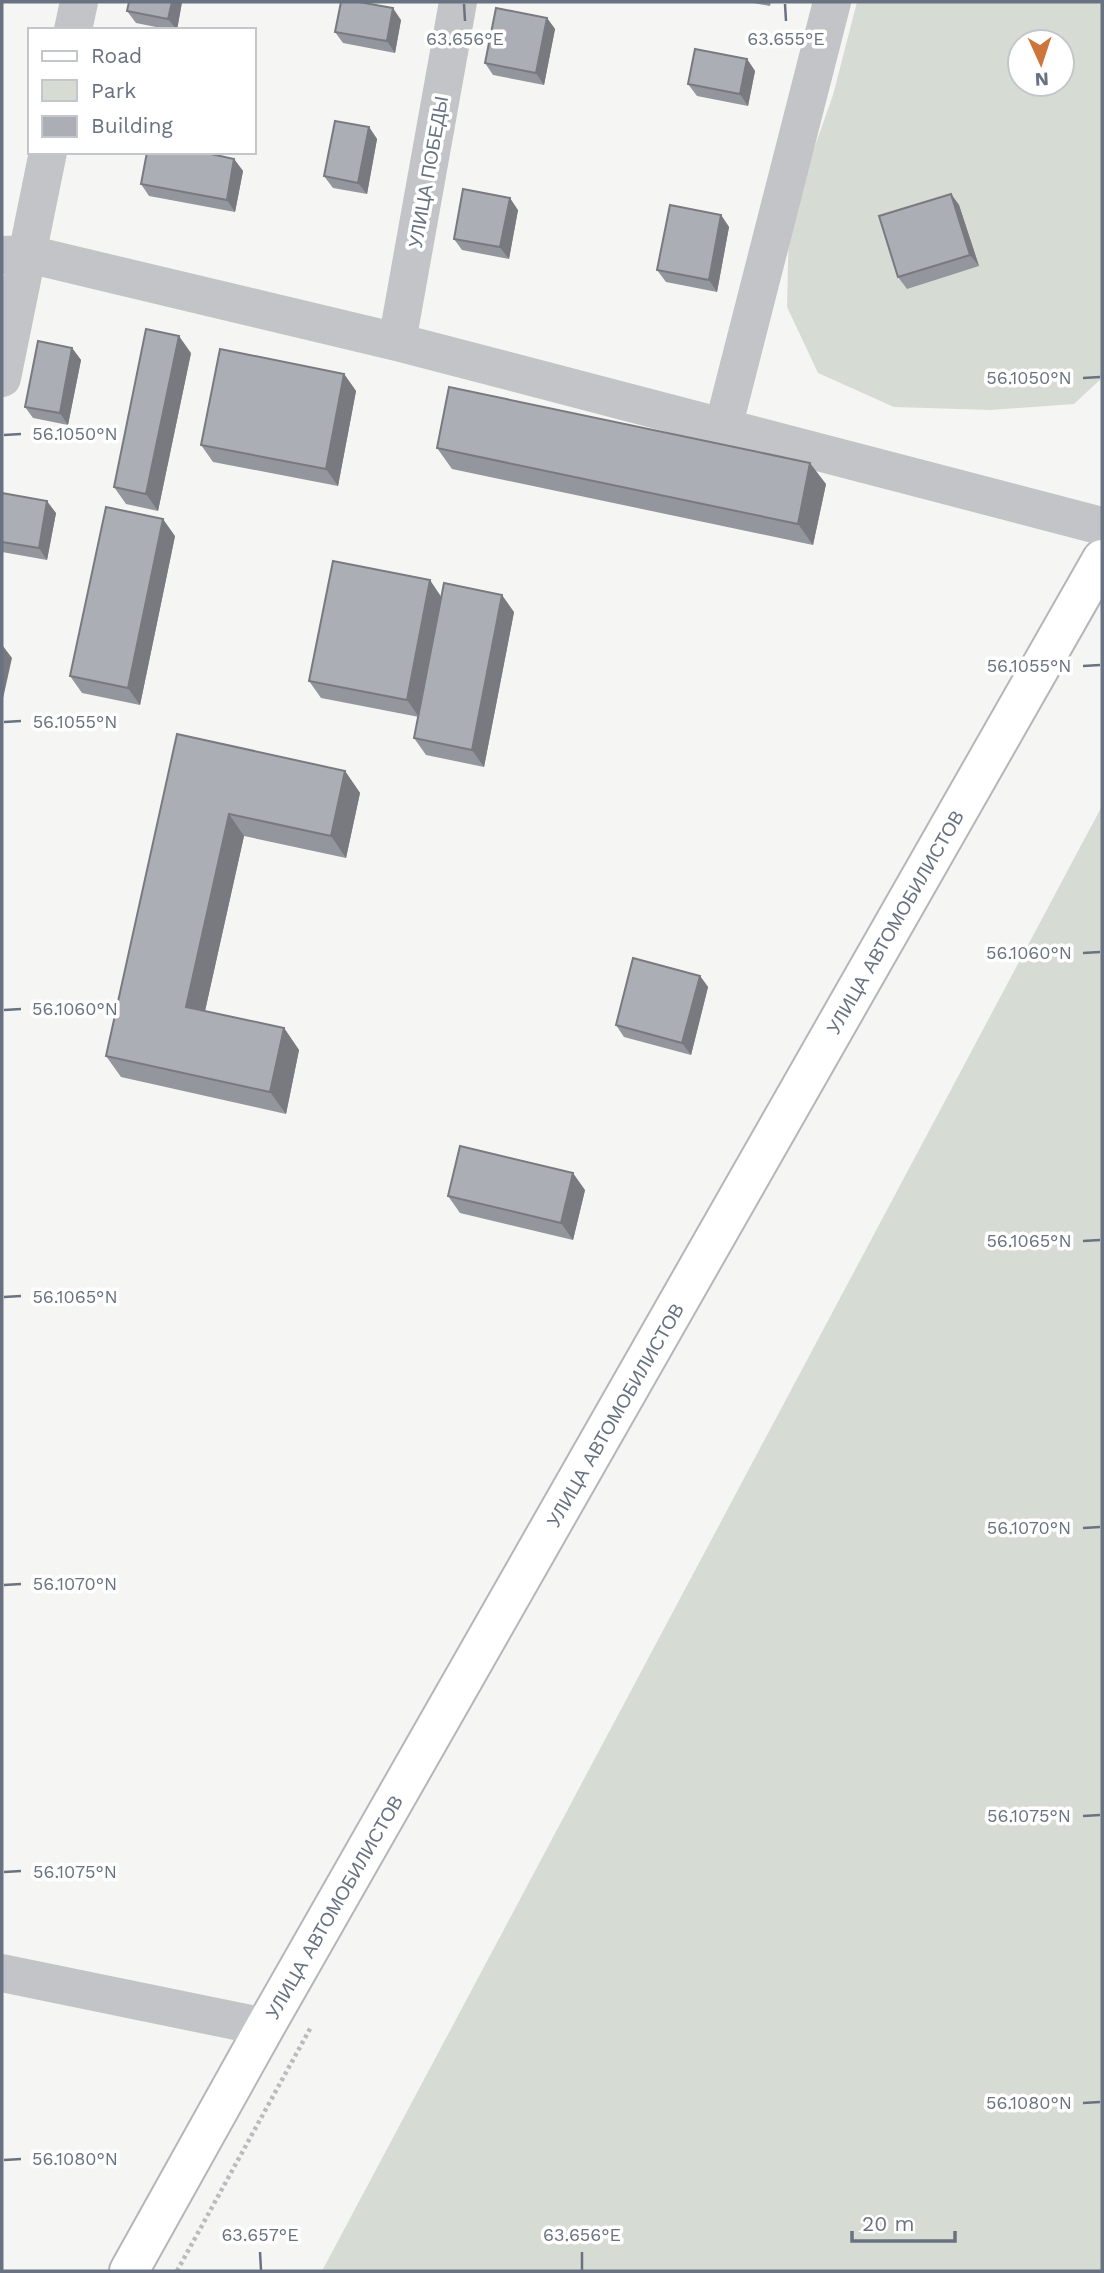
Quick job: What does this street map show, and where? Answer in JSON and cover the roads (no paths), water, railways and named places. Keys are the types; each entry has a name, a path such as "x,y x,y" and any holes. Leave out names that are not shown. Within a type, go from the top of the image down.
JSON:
{"main road":[{"name":"УЛИЦА АВТОМОБИЛИСТОВ","path":"129,2271 265,2027 1102,559"}],"street":[{"path":"74,28 79,2"},
{"name":"УЛИЦА ПОБЕДЫ","path":"397,342 458,2"},
{"path":"723,428 832,2"},
{"path":"2,378 15,254 47,154"},
{"path":"15,254 397,342 1102,526"},
{"path":"2,1972 265,2027"}]}
